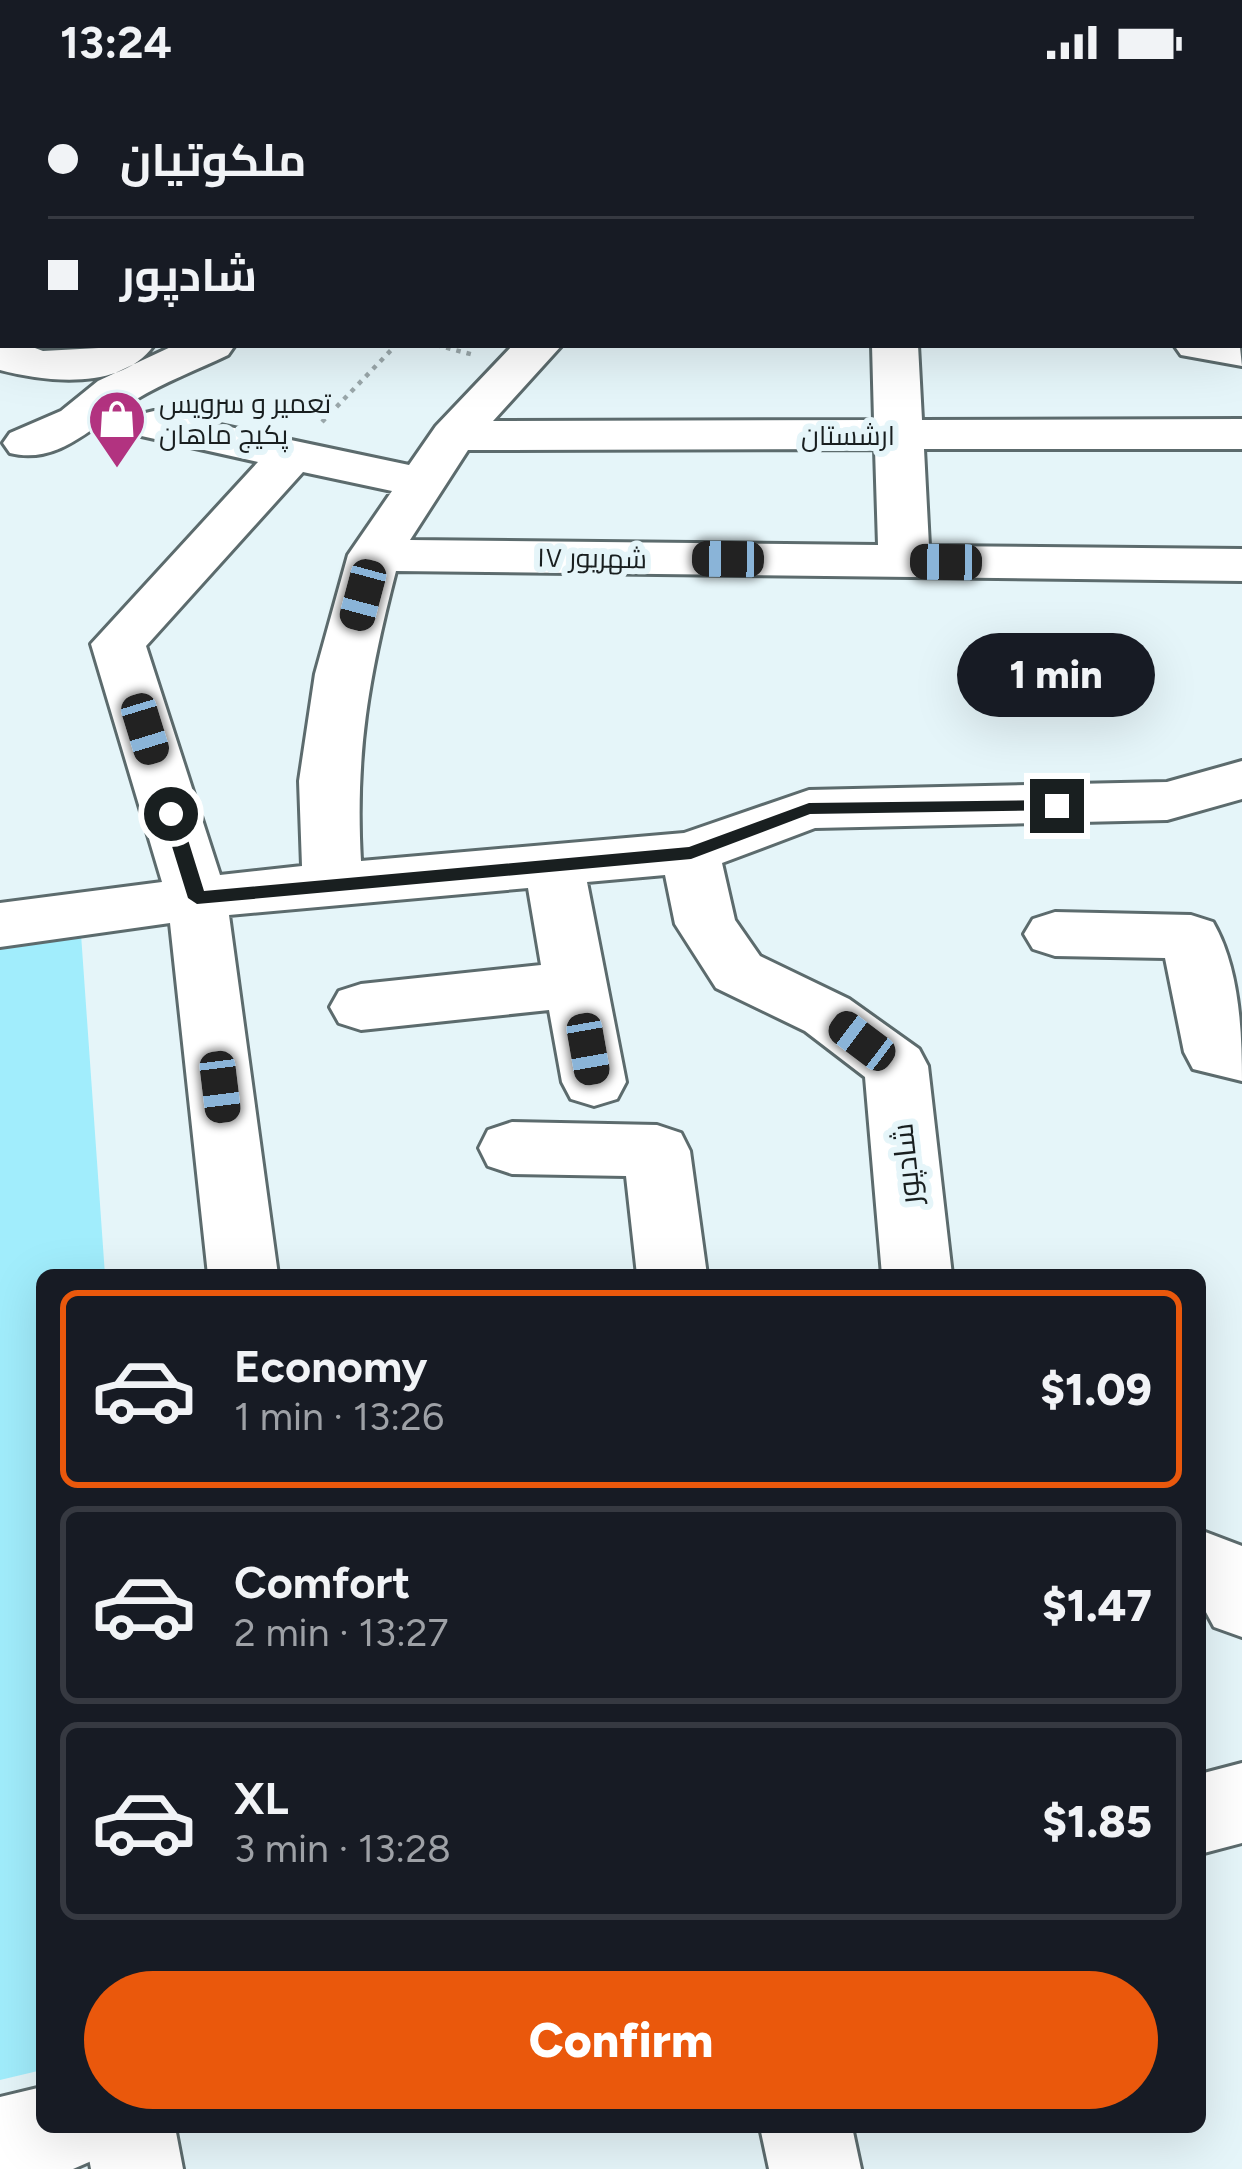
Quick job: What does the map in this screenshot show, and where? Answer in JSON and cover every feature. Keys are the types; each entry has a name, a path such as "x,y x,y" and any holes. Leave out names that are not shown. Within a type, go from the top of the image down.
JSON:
{"street":[{"path":"5,348 14,359 31,365 78,365 120,351"},
{"path":"38,431 78,421 115,391 206,348"},
{"path":"332,885 328,781 341,674 399,520 454,436 536,348"},
{"path":"895,348 904,561"},
{"path":"38,431 120,351"},
{"path":"0,395 22,393 44,400 51,413 1,484"},
{"name":"۱۷ شهریور","path":"154,425 292,454 399,520 904,561 1242,565"},
{"name":"ارشستان","path":"454,436 1242,434"},
{"path":"242,1269 197,898 118,644 292,454"},
{"path":"0,925 197,898 691,853 809,808 1020,808 1167,801 1242,780"},
{"name":"شادپور","path":"691,853 705,924 738,972 827,1015 896,1066 916,1269"},
{"path":"554,865 594,1082"},
{"path":"1055,934 1191,937 1216,1052 1242,1057"},
{"path":"361,1006 576,985"},
{"path":"512,1148 657,1151 671,1269"},
{"path":"1206,1567 1227,1576 1242,1602"},
{"path":"1206,1812 1242,1803"},
{"path":"0,2143 40,2133"},
{"path":"131,2133 137,2169"},
{"path":"807,2133 815,2169"}],"path":[{"path":"292,454 393,348"}],"shaded area":[{"path":"80,920 105,1269 36,1269 36,2071 0,2080 0,935"}],"place":[{"name":"تعمیر و سرویس پکیج ماهان","path":"117,470"}],"route":[{"path":"171,814 197,898 691,853 809,808 1057,806"}]}
